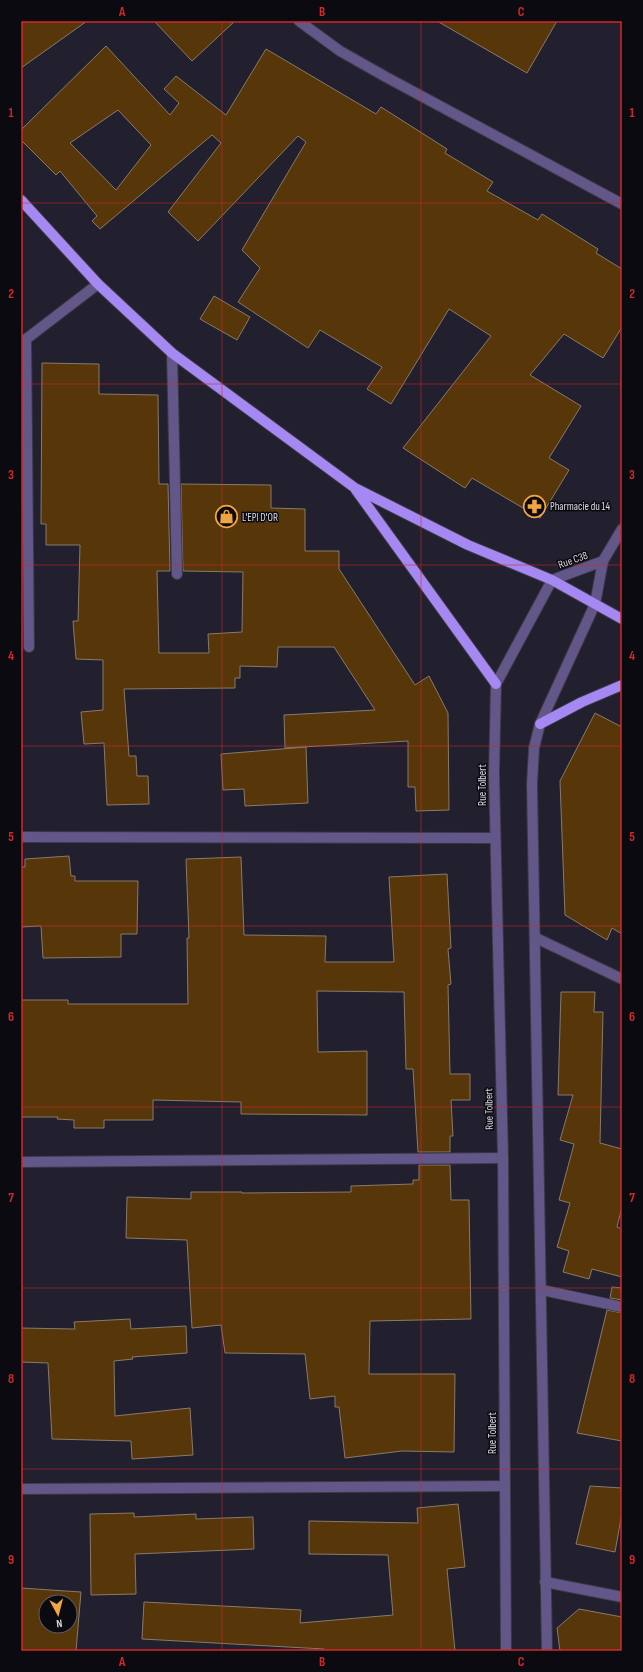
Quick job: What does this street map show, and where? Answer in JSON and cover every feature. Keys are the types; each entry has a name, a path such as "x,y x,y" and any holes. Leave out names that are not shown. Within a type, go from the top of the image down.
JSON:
{"main road":[{"path":"21,200 98,284 172,353 355,488 468,545 552,580 622,619"},
{"path":"355,488 496,684"},
{"path":"540,724 582,702 622,685"}],"street":[{"path":"302,24 316,21"},
{"path":"302,24 340,51 386,77 622,204"},
{"path":"29,647 23,342 98,284"},
{"path":"172,353 177,574"},
{"name":"Rue C38","path":"595,604 603,562 622,529"},
{"name":"Rue C38","path":"552,580 603,562"},
{"name":"Rue Tolbert","path":"506,1651 503,1158 494,838 496,684 552,580"},
{"path":"547,1651 536,938 532,784 534,748 540,724 595,604"},
{"path":"21,837 494,838"},
{"path":"536,938 622,979"},
{"path":"21,1162 503,1158"},
{"path":"542,1290 622,1307"},
{"path":"21,1489 504,1486"},
{"path":"545,1582 622,1597"}],"building":[{"path":"21,21 87,21 21,68"},
{"path":"154,21 235,21 192,61"},
{"path":"437,21 557,21 527,73"},
{"path":"106,46 170,115 179,103 164,89 176,76 226,115 266,49 376,114 381,107 447,149 445,153 493,182 487,191 538,220 542,214 598,249 596,253 622,269 622,327 603,358 564,334 530,375 581,406 549,458 569,470 540,518 472,478 465,488 403,448 491,336 449,309 391,404 367,389 382,367 320,330 308,348 238,302 260,268 242,250 306,142 298,136 198,241 168,212 221,143 212,135 100,229 92,221 97,216 60,171 56,175 21,140 21,130","holes":["118,110 151,145 116,190 70,143"]},
{"path":"214,296 250,317 237,340 200,319"},
{"path":"42,363 99,364 99,394 158,395 159,484 168,484 170,571 157,571 159,653 209,653 208,634 242,632 243,572 183,571 181,484 271,485 271,508 305,509 305,551 339,551 339,569 415,685 429,676 448,713 449,810 416,811 415,787 408,787 408,741 285,748 284,715 375,710 334,647 278,647 277,667 240,666 240,678 235,678 235,688 124,689 129,756 136,756 137,776 148,776 149,804 107,805 104,743 84,744 81,712 103,710 103,660 76,659 73,621 78,621 80,545 46,545 46,524 41,524"},
{"path":"595,713 622,727 622,934 612,928 607,940 565,915 560,781"},
{"path":"306,747 308,803 245,806 244,789 223,790 221,754"},
{"path":"69,856 71,876 75,876 75,881 138,881 137,934 121,934 121,957 43,958 41,926 21,927 21,867 25,867 25,859"},
{"path":"241,857 244,935 326,936 325,962 394,962 389,877 447,874 451,948 448,949 451,984 448,985 450,1074 470,1074 470,1100 451,1100 453,1136 450,1136 450,1152 418,1152 413,1069 406,1069 404,992 317,991 318,1052 367,1051 367,1115 241,1114 241,1102 153,1100 153,1120 104,1120 104,1128 74,1128 74,1120 57,1119 58,1117 21,1117 21,1000 68,1000 68,1004 188,1004 187,938 189,938 186,859"},
{"path":"561,992 595,992 594,1012 603,1012 600,1143 622,1149 622,1207 617,1227 622,1229 622,1277 592,1269 589,1279 563,1272 569,1251 557,1247 570,1203 559,1200 574,1144 560,1140 573,1095 558,1095"},
{"path":"419,1165 450,1165 451,1200 469,1200 471,1319 370,1321 369,1374 455,1374 454,1452 402,1451 345,1458 339,1407 335,1407 335,1396 310,1399 305,1354 225,1353 221,1325 192,1328 187,1240 126,1238 127,1197 191,1199 191,1192 351,1192 351,1186 413,1184 413,1180 419,1180"},
{"path":"612,1287 622,1288 622,1300 610,1298"},
{"path":"607,1310 622,1313 622,1441 577,1433"},
{"path":"130,1319 131,1329 186,1326 187,1353 132,1357 133,1359 114,1361 115,1416 190,1408 193,1455 132,1459 131,1441 52,1439 48,1363 21,1362 21,1328 75,1329 74,1322"},
{"path":"590,1486 622,1488 622,1513 615,1552 576,1544"},
{"path":"458,1504 465,1567 447,1569 455,1651 324,1651 324,1649 142,1639 144,1602 301,1610 300,1623 393,1615 388,1555 309,1554 309,1521 418,1523 417,1508"},
{"path":"134,1513 134,1517 196,1514 196,1519 253,1517 254,1549 135,1554 136,1594 91,1595 90,1514"},
{"path":"21,1588 81,1592 78,1627 78,1594 38,1594 38,1634 77,1634 76,1651 21,1651"},
{"path":"579,1609 622,1617 622,1651 560,1651 557,1628"}],"place":[{"name":"Pharmacie du 14","path":"534,506"},
{"name":"L'EPI D'OR","path":"226,517"}]}
